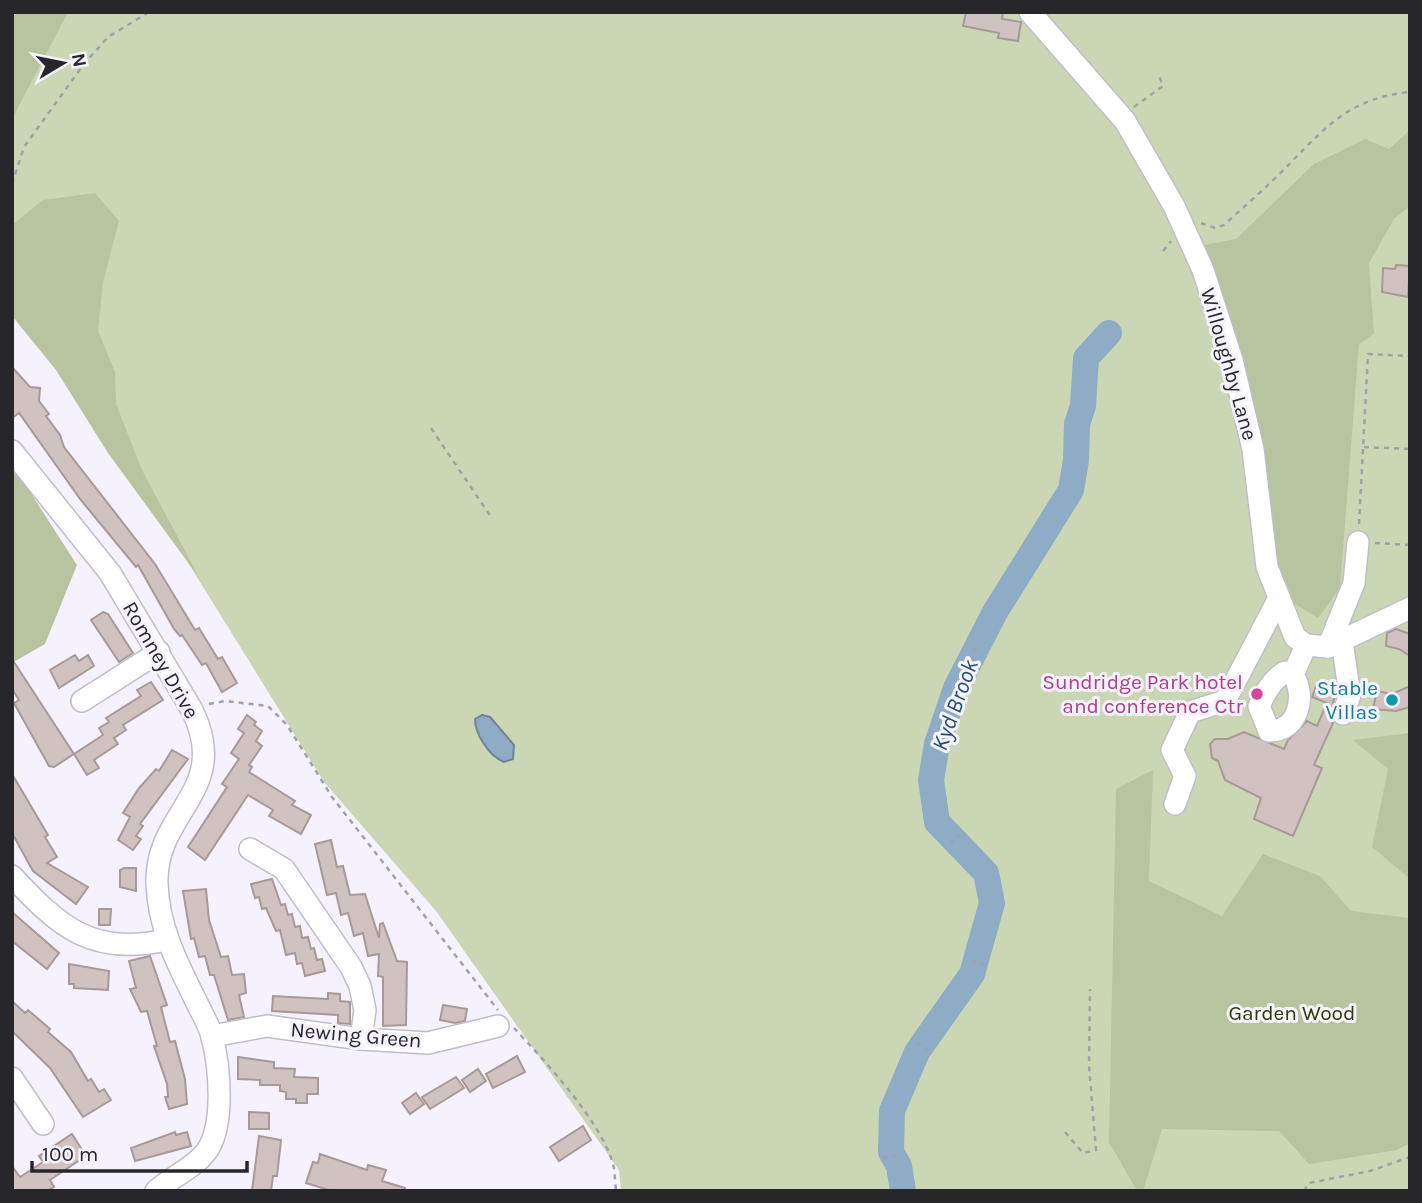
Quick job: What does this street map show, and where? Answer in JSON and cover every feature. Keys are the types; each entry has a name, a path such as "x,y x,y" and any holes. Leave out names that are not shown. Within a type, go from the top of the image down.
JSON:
{"street":[{"name":"Willoughby Lane","path":"1030,12 1119,115 1174,206 1207,282 1232,360 1253,449 1268,567 1278,600 1295,637 1306,645"},
{"name":"Romney Drive","path":"12,451 110,573 192,710 201,728 206,752 200,780 161,847 156,882 166,940 212,1036 218,1090 218,1126 208,1149 194,1165 156,1191"},
{"path":"1343,715 1350,695 1335,644 1364,543"},
{"path":"1175,804 1185,776 1172,750 1190,712 1225,701 1278,600"},
{"path":"1293,676 1306,645 1335,644 1410,608"},
{"path":"82,701 159,652"},
{"path":"250,849 285,869 351,967 360,986 365,1010 361,1039"},
{"path":"12,876 67,927 92,940 114,946 140,946 166,940"},
{"name":"Newing Green","path":"212,1036 267,1026 361,1039 428,1043 498,1026"},
{"path":"12,1079 43,1124"}],"path":[{"path":"12,184 19,159 30,138 84,64 108,37 149,12"},
{"path":"1119,115 1160,89 1163,84 1158,74"},
{"path":"1195,220 1215,228 1224,225 1336,117 1376,97 1410,92"},
{"path":"1410,356 1368,354 1363,447 1364,543 1410,545"},
{"path":"431,428 491,517"},
{"path":"1363,447 1410,449"},
{"path":"973,648 982,654"},
{"path":"192,710 225,701 243,702 268,706 287,725 332,797 590,1122 613,1163 617,1191"},
{"path":"950,844 959,834"},
{"path":"971,961 984,965"},
{"path":"1065,1132 1083,1153 1096,1150 1089,1066 1090,989"},
{"path":"917,1042 929,1051"},
{"path":"883,1158 897,1156"},
{"path":"1304,1191 1309,1183 1370,1171 1410,1157"}],"green space":[{"path":"12,12 68,12 12,119"},
{"path":"56,12 1410,12 1410,1191 621,1191 619,1170 436,911 324,782 30,308 12,300 12,99"},
{"path":"1410,130 1410,206 1394,219 1369,263 1374,334 1359,344 1340,588 1318,618 1295,604 1277,568 1263,442 1216,274 1204,245 1236,239 1314,164 1365,139 1389,149"},
{"path":"95,193 119,221 103,282 98,331 115,372 116,404 142,470 200,579 108,453 56,370 12,316 12,225 43,200"},
{"path":"12,464 77,565 45,644 12,663"},
{"path":"1410,733 1410,879 1372,847 1388,769 1353,740"},
{"name":"Garden Wood","path":"1153,770 1149,881 1222,916 1263,854 1320,876 1351,911 1410,918 1410,1143 1397,1150 1309,1164 1279,1131 1162,1129 1143,1191 1137,1191 1109,1142 1116,789"}],"water":[{"path":"482,715 490,717 514,745 513,759 504,762 498,759 484,744 477,731 475,719"}],"building":[{"path":"966,12 1003,12 1002,19 1021,22 1018,41 998,38 999,33 963,26"},
{"path":"1396,265 1410,266 1408,297 1382,292 1383,268 1395,269"},
{"path":"12,367 30,387 40,388 39,401 49,414 46,416 60,435 64,447 155,564 195,630 199,628 218,659 222,657 237,683 222,692 206,663 202,665 182,635 174,629 138,565 136,567 80,499 19,413 12,418"},
{"path":"103,612 108,614 133,653 119,662 91,620"},
{"name":"Stable Villas","path":"1396,629 1410,634 1410,656 1399,649 1386,646 1387,633"},
{"path":"75,655 79,661 88,655 94,666 59,688 50,670"},
{"path":"12,659 74,754 54,767 49,766 14,703 19,700 12,689"},
{"path":"1318,681 1336,690 1330,716 1333,723 1314,765 1322,768 1293,836 1254,819 1261,798 1225,780 1218,761 1212,758 1210,744 1215,739 1228,739 1244,732 1284,749 1288,740 1307,721 1317,726 1327,703 1312,697"},
{"path":"151,682 163,700 123,725 126,730 114,738 118,744 94,760 99,768 87,775 74,754 103,735 99,728 109,722 106,718 141,696 137,690"},
{"name":"Stable Villas","path":"1410,686 1410,707 1396,711 1373,709 1377,691 1392,694"},
{"path":"247,715 262,731 256,741 262,746 249,765 252,767 249,772 295,801 292,805 311,815 301,834 269,816 273,810 248,795 205,860 188,847 227,787 222,784 239,759 231,753 244,733 238,729"},
{"path":"172,750 188,759 140,824 143,826 136,836 141,839 133,850 118,840 130,817 123,813 139,788 156,769 159,771"},
{"path":"12,774 48,835 45,837 57,857 47,863 88,887 76,904 33,871 12,833"},
{"path":"331,840 337,867 343,866 350,895 365,894 379,938 380,924 383,923 397,961 407,962 406,1025 383,1026 383,977 378,976 379,954 368,956 363,933 354,936 348,913 341,915 336,893 327,895 315,844"},
{"path":"136,868 136,891 120,887 120,870"},
{"path":"272,879 281,905 285,904 288,915 292,914 295,927 300,926 302,938 308,937 317,960 322,959 325,971 305,976 302,963 297,964 295,953 286,955 280,930 276,931 266,908 262,909 259,897 255,898 251,884"},
{"path":"206,889 209,920 221,957 228,956 232,975 244,974 246,993 239,995 244,1017 228,1020 214,975 210,975 205,956 199,957 194,938 191,939 183,891"},
{"path":"99,909 111,909 110,925 99,925"},
{"path":"12,912 59,953 47,969 12,941"},
{"path":"150,956 167,1005 161,1007 170,1042 175,1041 185,1079 187,1104 169,1109 165,1097 168,1097 167,1084 154,1046 157,1046 147,1011 141,1012 130,989 136,988 129,961"},
{"path":"69,964 109,971 108,990 74,988 74,984 69,984"},
{"path":"328,993 340,994 340,1001 350,1002 350,1024 338,1023 338,1015 272,1011 273,996 328,999"},
{"path":"12,1001 25,1013 28,1010 50,1029 48,1032 71,1052 88,1081 91,1079 99,1092 104,1089 111,1100 83,1117 50,1068 12,1031"},
{"path":"443,1005 467,1009 465,1021 455,1023 440,1020"},
{"path":"517,1056 525,1072 493,1088 486,1074"},
{"path":"238,1057 274,1062 274,1068 295,1069 294,1077 318,1078 318,1094 307,1094 307,1103 296,1103 296,1099 286,1099 286,1092 280,1091 280,1085 260,1085 260,1080 238,1079"},
{"path":"478,1069 486,1081 470,1092 462,1080"},
{"path":"456,1077 464,1088 430,1109 422,1097"},
{"path":"416,1093 424,1104 410,1114 402,1103"},
{"path":"249,1112 269,1113 269,1129 249,1129"},
{"path":"583,1126 591,1140 559,1161 550,1147"},
{"path":"175,1132 176,1135 187,1132 191,1146 135,1161 131,1148"},
{"path":"72,1134 86,1156 50,1180 54,1187 47,1191 12,1191 12,1166 20,1177 43,1162 39,1156"},
{"path":"259,1136 281,1140 277,1176 273,1176 271,1191 252,1191"},
{"path":"320,1154 367,1170 368,1165 386,1170 382,1181 405,1188 404,1191 332,1191 306,1183 313,1162 318,1163"}],"waterway":[{"name":"Kyd Brook","path":"903,1191 899,1166 891,1152 892,1111 917,1052 972,974 992,903 986,873 937,822 931,780 937,744 956,688 995,612 1071,490 1076,460 1077,424 1083,406 1086,358 1109,333"}],"place":[{"name":"Sundridge Park hotel and conference Ctr","path":"1257,694"},
{"name":"Stable Villas","path":"1392,700"}]}
